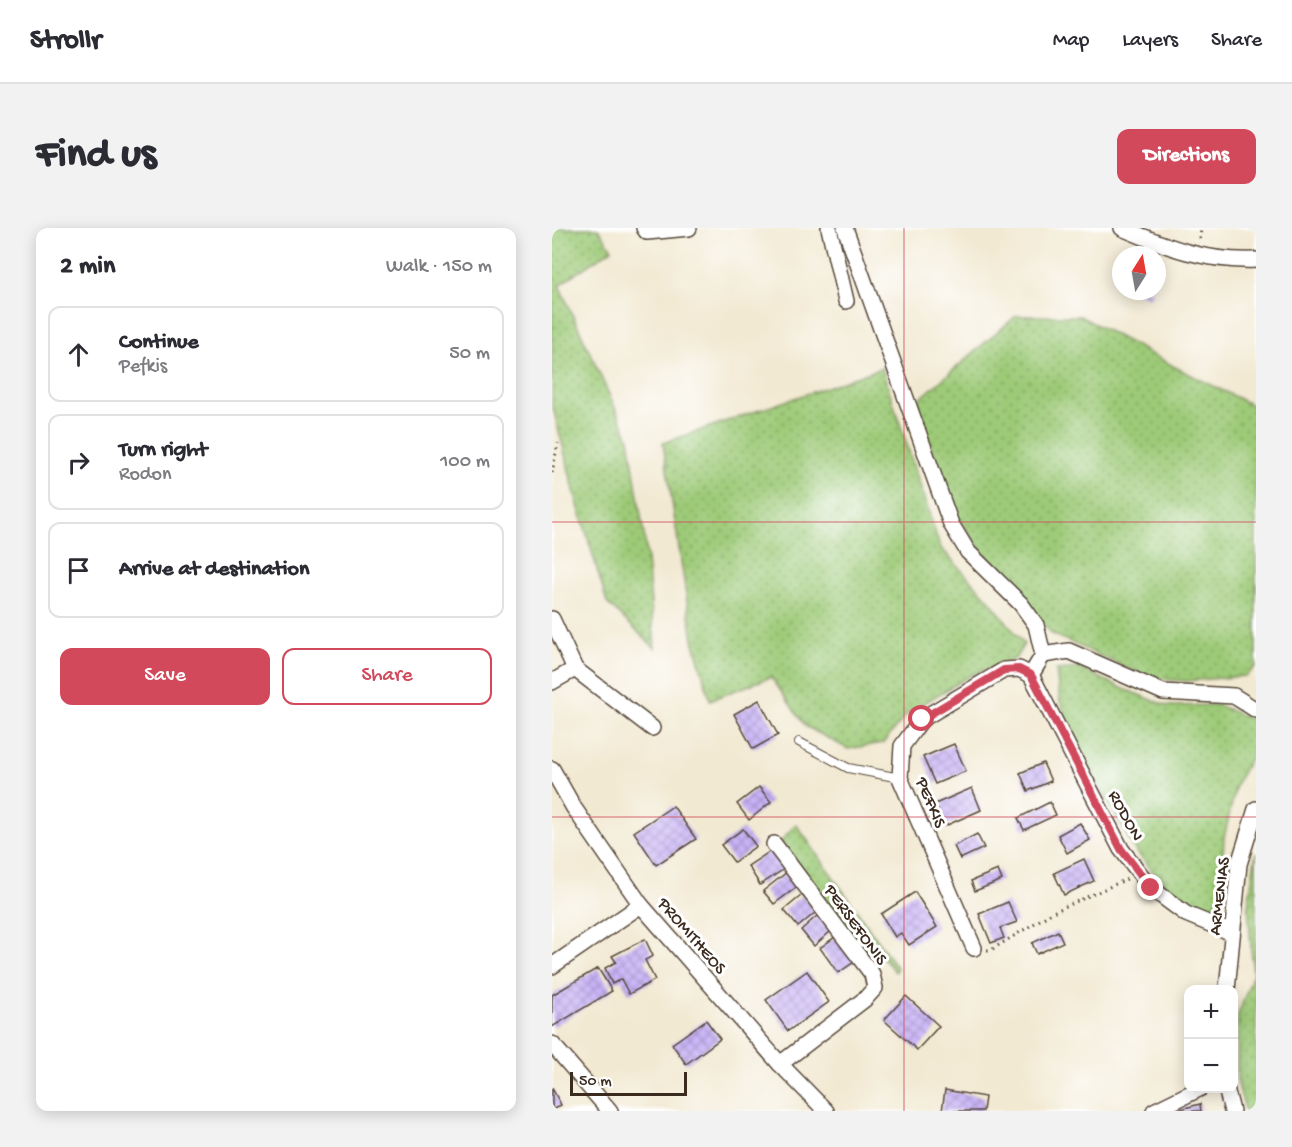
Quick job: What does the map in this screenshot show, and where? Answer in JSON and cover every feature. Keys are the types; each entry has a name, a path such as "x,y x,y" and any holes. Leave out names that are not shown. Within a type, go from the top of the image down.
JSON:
{"street":[{"path":"644,228 647,232 689,228"},
{"path":"829,228 846,301"},
{"path":"845,228 951,524 968,552 1021,604 1036,625 1042,655 1031,675"},
{"path":"1122,228 1168,248 1200,256 1256,260"},
{"path":"552,619 575,669 652,728"},
{"path":"1042,655 1068,651 1163,692 1234,696 1256,710"},
{"path":"552,682 575,669"},
{"name":"PEFKIS","path":"974,948 900,778 902,746 922,719 1004,670 1019,669 1031,675"},
{"name":"RODON","path":"1031,675 1121,849 1151,888 1186,914 1232,933"},
{"name":"PROMITHEOS","path":"552,769 574,808 641,905 780,1064 826,1111"},
{"name":"ARMENIAS","path":"1227,985 1239,864 1256,809"},
{"name":"PERSEFONIS","path":"774,844 872,974 875,988 865,999 780,1064"},
{"path":"552,966 641,905"},
{"path":"552,1044 610,1111"},
{"path":"1154,1111 1192,1093"},
{"path":"1227,1093 1232,1111"}],"lane":[{"path":"799,742 848,768 900,778"}],"path":[{"path":"552,473 558,443"},
{"path":"974,948 991,950 1053,912 1140,873"}],"green space":[{"path":"552,228 598,228 612,249 559,285 629,438 646,548 655,648 607,603 576,498 552,404"},
{"path":"1016,316 1080,316 1256,407 1256,666 1246,676 1186,681 1149,678 1052,634 986,557 956,515 915,403"},
{"path":"882,368 940,547 991,602 1024,644 1015,659 973,674 909,712 883,743 848,749 805,726 771,677 710,700 693,640 663,443"},
{"path":"1079,668 1168,706 1218,705 1253,720 1256,746 1236,785 1224,838 1221,893 1212,912 1173,895 1135,850 1087,764 1060,702 1056,670"},
{"path":"796,824 897,968 895,972 884,959 873,954 869,958 781,841"},
{"path":"1256,852 1256,1111 1245,1111 1238,1084 1238,1015 1253,974 1248,905"}],"building":[{"path":"759,700 778,735 753,749 734,714"},
{"path":"954,744 966,771 935,784 923,757"},
{"path":"1043,763 1051,781 1028,791 1020,773"},
{"path":"759,787 771,802 749,820 737,804"},
{"path":"972,788 981,810 945,826 935,804"},
{"path":"1050,802 1056,815 1024,830 1018,818"},
{"path":"673,806 696,839 656,865 634,832"},
{"path":"1080,823 1090,840 1067,853 1058,835"},
{"path":"743,829 756,846 734,862 721,845"},
{"path":"977,834 984,848 960,859 954,846"},
{"path":"772,850 784,869 760,885 748,866"},
{"path":"1084,859 1094,881 1064,895 1054,873"},
{"path":"998,870 1002,880 975,891 971,881"},
{"path":"787,872 798,886 774,904 763,891"},
{"path":"915,892 937,927 909,945 901,933 895,937 881,914"},
{"path":"802,895 816,912 798,927 784,910"},
{"path":"1008,902 1017,922 1000,928 1004,938 991,943 979,914"},
{"path":"818,915 831,931 814,946 801,930"},
{"path":"1058,931 1063,942 1037,954 1032,943"},
{"path":"835,937 854,962 838,973 820,948"},
{"path":"645,939 653,956 645,960 655,980 629,994 621,979 612,984 605,968 616,962 612,956"},
{"path":"598,968 612,991 552,1027 552,995"},
{"path":"807,971 829,1002 788,1031 766,1000"},
{"path":"906,996 939,1026 917,1050 884,1020"},
{"path":"706,1020 720,1039 686,1064 672,1044"},
{"path":"552,1088 561,1105 552,1110"},
{"path":"945,1090 985,1097 983,1111 942,1111"},
{"path":"1200,1104 1201,1111 1177,1111 1177,1110"}],"route":[{"path":"922,719 1004,670 1019,669 1031,675 1121,849 1151,888"}]}
